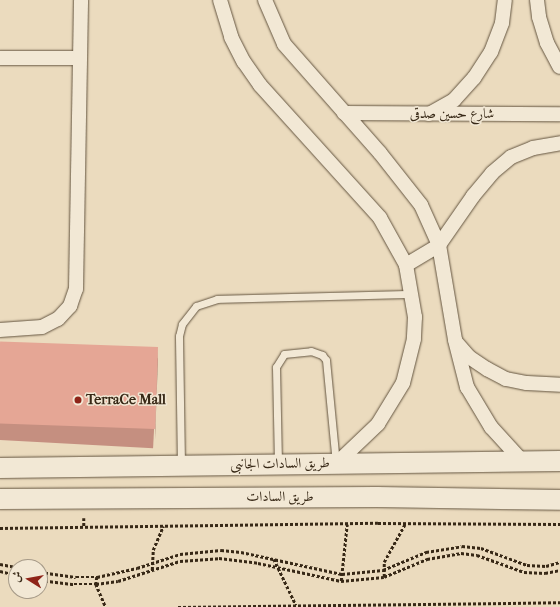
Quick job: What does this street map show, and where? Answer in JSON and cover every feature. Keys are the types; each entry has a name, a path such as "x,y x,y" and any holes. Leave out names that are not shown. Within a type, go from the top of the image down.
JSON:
{"street":[{"path":"0,330 42,327 58,319 70,306 76,290 81,0"},
{"path":"220,0 231,37 248,68 260,85 380,218 406,265 413,294 414,339 403,384 378,424 336,464"},
{"path":"265,0 284,44 411,190 429,220 439,245 461,369 477,408 522,461"},
{"path":"429,115 454,100 474,78 491,52 502,23 505,0"},
{"path":"537,0 539,17 547,43 560,67"},
{"path":"0,58 80,58"},
{"name":"شارع حسين صدقى","path":"344,113 429,115 560,114"},
{"path":"406,265 439,245 478,190 492,173 511,157 532,148 560,143"},
{"path":"455,340 469,357 487,370 506,379 527,383 560,385"},
{"name":"طريق السادات الجانبى","path":"1,469 181,465 560,461"},
{"name":"طريق السادات","path":"0,499 377,497 560,500"}],"lane":[{"path":"181,465 179,336 185,319 196,306 217,299 413,294"},
{"path":"278,464 276,367 284,354 311,351 322,355 326,360 336,464"}],"path":[{"path":"0,528 526,522 560,524"},
{"path":"341,581 347,524"},
{"path":"384,577 383,570 387,554 405,524"},
{"path":"152,570 155,544 163,526"},
{"path":"48,573 76,577 97,577 124,572 152,563 200,551 241,552 342,574 383,570 426,552 462,546 481,548 527,565 546,566 560,562"},
{"path":"48,581 74,584 96,584 118,581 180,561 219,558 277,567 341,581 384,577 427,559 460,554 477,555 524,572 545,573 560,570"},
{"path":"274,559 296,605"},
{"path":"97,577 96,584 106,607"},
{"path":"178,607 296,605 373,606 560,602"}],"building":[{"name":"TerraCe Mall","path":"0,341 158,347 155,429 0,424"}],"place":[{"name":"TerraCe Mall","path":"78,400"}]}
